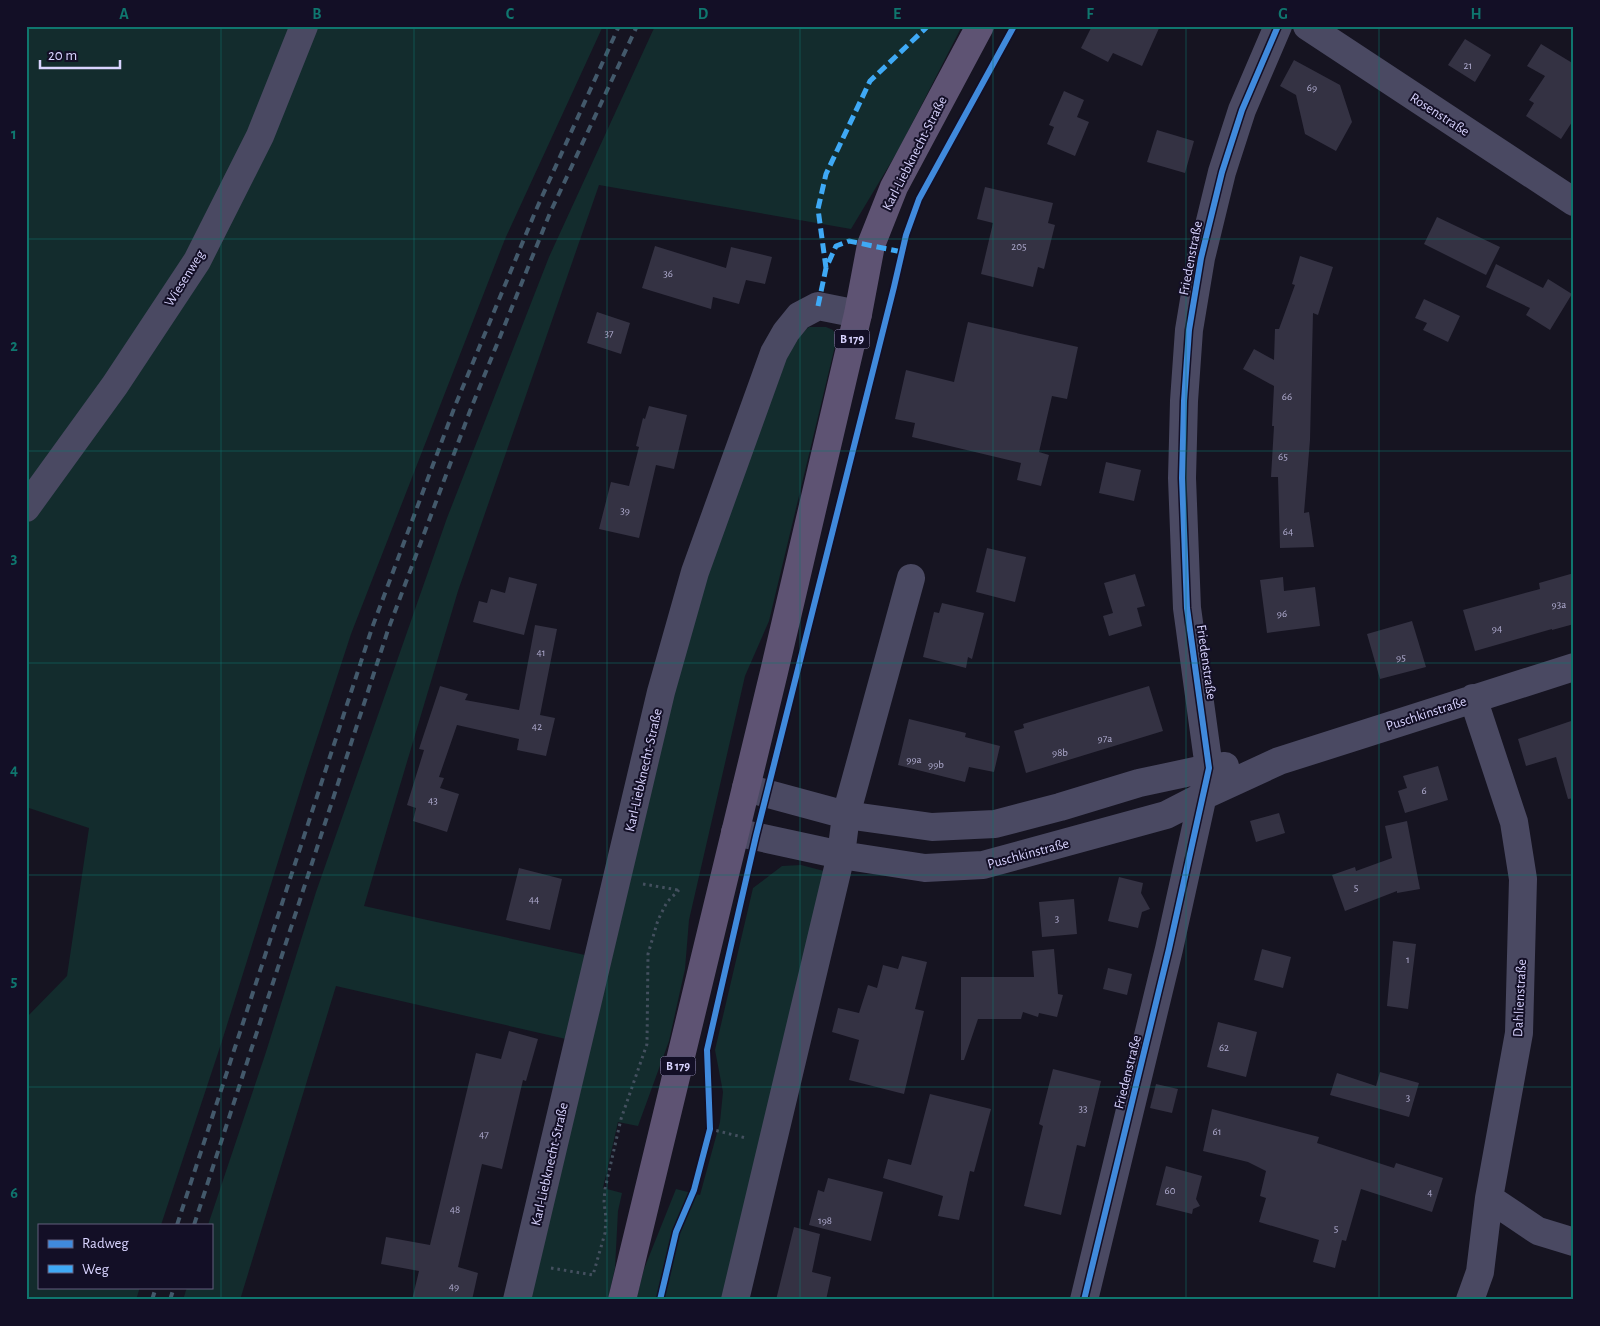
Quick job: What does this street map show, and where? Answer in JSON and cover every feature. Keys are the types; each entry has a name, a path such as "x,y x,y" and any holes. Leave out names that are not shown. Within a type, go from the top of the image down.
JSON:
{"main road":[{"name":"Karl-Liebknecht-Straße","path":"622,1300 858,314 871,245 894,187 980,26"}],"street":[{"name":"Wiesenweg","path":"26,508 115,385 197,261 260,136 304,26"},
{"name":"Friedenstraße","path":"1084,1300 1169,949 1209,768 1187,608 1182,478 1184,400 1189,330 1201,258 1222,172 1242,110 1278,26"},
{"name":"Rosenstraße","path":"1306,26 1574,202"},
{"name":"Karl-Liebknecht-Straße","path":"517,1300 661,692 694,572 774,353 786,332 799,316 818,306 858,314"},
{"path":"735,1300 841,855 846,816 911,578"},
{"name":"Puschkinstraße","path":"735,832 841,855 925,868 983,865 1166,815 1279,761 1574,667"},
{"name":"Dahlienstraße","path":"1470,1300 1480,1272 1489,1198 1519,1033 1523,879 1514,822 1473,698"},
{"name":"Puschkinstraße","path":"746,788 846,816 932,827 995,824 1139,783 1209,768 1279,761"},
{"path":"1489,1198 1538,1231 1574,1242"}],"path":[{"path":"526,1264 593,1275 605,1233 605,1189 622,1119 647,1044 648,954 661,914 667,902 679,890 616,879"},
{"path":"710,1129 773,1145"}],"green space":[{"path":"26,26 603,26 505,239 351,634 222,1041 161,1224 38,1224 38,1288 140,1288 136,1300 26,1300 26,1018 67,976 89,828 26,807"},
{"path":"655,26 962,26 899,149 851,229 599,185 458,591 364,906 585,955 566,1039 336,986 240,1300 183,1300 187,1288 212,1288 212,1224 208,1224 266,1052 316,892 447,518 549,257"},
{"path":"809,327 826,327 833,330 836,337 835,346 769,621 745,676 689,920 685,969 669,1041 638,1126 618,1122 603,1188 622,1193 618,1211 615,1268 608,1300 526,1300 703,573 785,358 795,339"},
{"path":"801,865 824,871 722,1300 636,1300 644,1269 676,1189 700,1195 720,1122 723,1092 715,1050 753,888 782,866"}],"building":[{"path":"1092,26 1160,26 1142,66 1113,53 1108,62 1081,48"},
{"path":"1465,39 1491,55 1475,82 1448,65"},
{"path":"1541,44 1574,64 1574,119 1561,139 1526,116 1534,103 1529,100 1545,76 1527,66"},
{"path":"1294,60 1340,85 1352,122 1336,151 1305,134 1296,95 1280,86"},
{"path":"1064,91 1084,100 1077,117 1089,122 1075,156 1047,144 1054,127 1049,125"},
{"path":"1157,130 1194,141 1185,173 1147,162"},
{"path":"985,187 1053,203 1048,223 1055,225 1044,269 1038,267 1033,287 981,274 993,223 977,219"},
{"path":"1437,217 1500,247 1486,275 1424,244"},
{"path":"655,246 726,268 731,247 772,257 765,284 746,280 739,304 713,297 711,309 642,288"},
{"path":"1300,256 1333,267 1318,315 1313,313 1310,440 1304,513 1309,512 1314,547 1280,548 1278,477 1271,477 1274,386 1243,369 1254,349 1274,360 1275,329 1279,329 1295,285 1292,284"},
{"path":"1496,264 1543,288 1548,279 1572,294 1550,330 1526,315 1530,308 1486,287"},
{"path":"1424,299 1460,316 1448,342 1423,330 1427,323 1415,318"},
{"path":"597,312 630,323 621,354 587,343"},
{"path":"968,322 1078,347 1067,399 1052,396 1039,452 1049,455 1041,486 1017,480 1021,463 912,437 915,423 895,419 906,370 954,382"},
{"path":"649,406 687,415 674,469 656,465 639,538 599,529 611,482 629,486 639,447 636,446 643,418 645,419"},
{"path":"1106,462 1141,470 1134,501 1099,493"},
{"path":"987,548 1026,557 1015,602 976,592"},
{"path":"1574,573 1574,624 1475,651 1463,610 1540,589 1539,583"},
{"path":"1135,574 1145,606 1137,608 1142,626 1109,636 1103,616 1113,613 1104,583"},
{"path":"509,577 537,584 524,635 473,622 479,601 487,603 491,589 505,593"},
{"path":"1283,577 1284,591 1315,587 1320,626 1267,633 1260,580"},
{"path":"942,603 984,613 972,659 968,657 966,668 923,657 934,612 939,613"},
{"path":"1412,621 1426,667 1380,679 1367,634"},
{"path":"535,625 557,629 540,715 555,718 546,756 517,750 519,739 457,725 439,777 444,778 440,788 459,794 447,832 413,821 416,808 407,805 424,750 419,749 440,686 468,694 465,700 519,710"},
{"path":"1149,686 1163,731 1026,773 1014,731 1024,728 1023,724"},
{"path":"909,719 966,733 965,737 1000,746 994,772 969,767 965,782 898,765"},
{"path":"1574,720 1574,798 1568,799 1556,757 1526,766 1518,739"},
{"path":"1438,766 1448,800 1405,813 1398,791 1407,788 1403,776"},
{"path":"1279,813 1285,833 1256,842 1250,821"},
{"path":"1407,821 1420,889 1397,893 1397,891 1345,911 1332,875 1355,867 1356,871 1392,858 1385,826"},
{"path":"519,868 562,879 550,930 506,920"},
{"path":"1119,877 1143,883 1141,893 1150,909 1142,912 1138,928 1108,921"},
{"path":"1074,899 1077,934 1042,937 1039,902"},
{"path":"1393,941 1416,944 1408,1009 1387,1006"},
{"path":"1054,949 1058,994 1063,995 1057,1017 1039,1013 1038,1017 1023,1012 1021,1019 978,1019 964,1060 961,1060 961,977 1034,977 1032,951"},
{"path":"1262,949 1291,957 1283,988 1254,980"},
{"path":"902,956 927,962 915,1009 924,1011 904,1094 849,1080 859,1040 832,1032 838,1008 859,1013 868,985 877,988 883,965 898,969"},
{"path":"1108,968 1132,974 1127,995 1103,989"},
{"path":"1218,1022 1257,1032 1246,1077 1207,1067"},
{"path":"509,1031 538,1039 526,1081 523,1080 502,1169 482,1164 458,1267 478,1273 472,1300 412,1300 419,1271 381,1264 386,1237 430,1245 476,1053 501,1059"},
{"path":"1053,1069 1101,1081 1085,1147 1077,1145 1061,1215 1024,1206 1043,1126 1039,1124"},
{"path":"1380,1072 1419,1083 1409,1117 1330,1095 1337,1073 1376,1086"},
{"path":"1156,1084 1178,1089 1172,1113 1150,1108"},
{"path":"930,1094 991,1109 974,1172 970,1171 959,1220 938,1216 943,1196 883,1178 888,1159 911,1165"},
{"path":"1212,1109 1319,1137 1317,1143 1394,1168 1396,1163 1443,1178 1432,1212 1361,1189 1346,1241 1342,1240 1335,1268 1313,1262 1319,1240 1259,1222 1266,1198 1260,1196 1266,1171 1248,1162 1203,1151"},
{"path":"1166,1166 1202,1176 1196,1199 1200,1206 1193,1209 1192,1214 1156,1205"},
{"path":"828,1178 883,1192 871,1241 809,1225 818,1190 824,1192"},
{"path":"794,1227 820,1234 812,1272 831,1277 826,1300 776,1300"}],"railway":[{"path":"177,1224 372,628 455,406 536,210 619,26"},
{"path":"194,1224 388,630 470,411 550,213 637,26"},
{"path":"152,1300 156,1288"},
{"path":"170,1300 174,1288"}],"marked path":[{"path":"826,268 818,209 826,174 870,81 928,26"},
{"path":"818,306 826,268 836,246 849,241 902,252"}],"cycle path":[{"path":"660,1300 676,1232 694,1190 710,1129 707,1050 756,836 906,235 919,199 1014,26"},
{"path":"1084,1300 1169,949 1209,768 1187,608 1182,478 1184,401 1189,330 1201,258 1222,172 1242,110 1278,26"}]}
